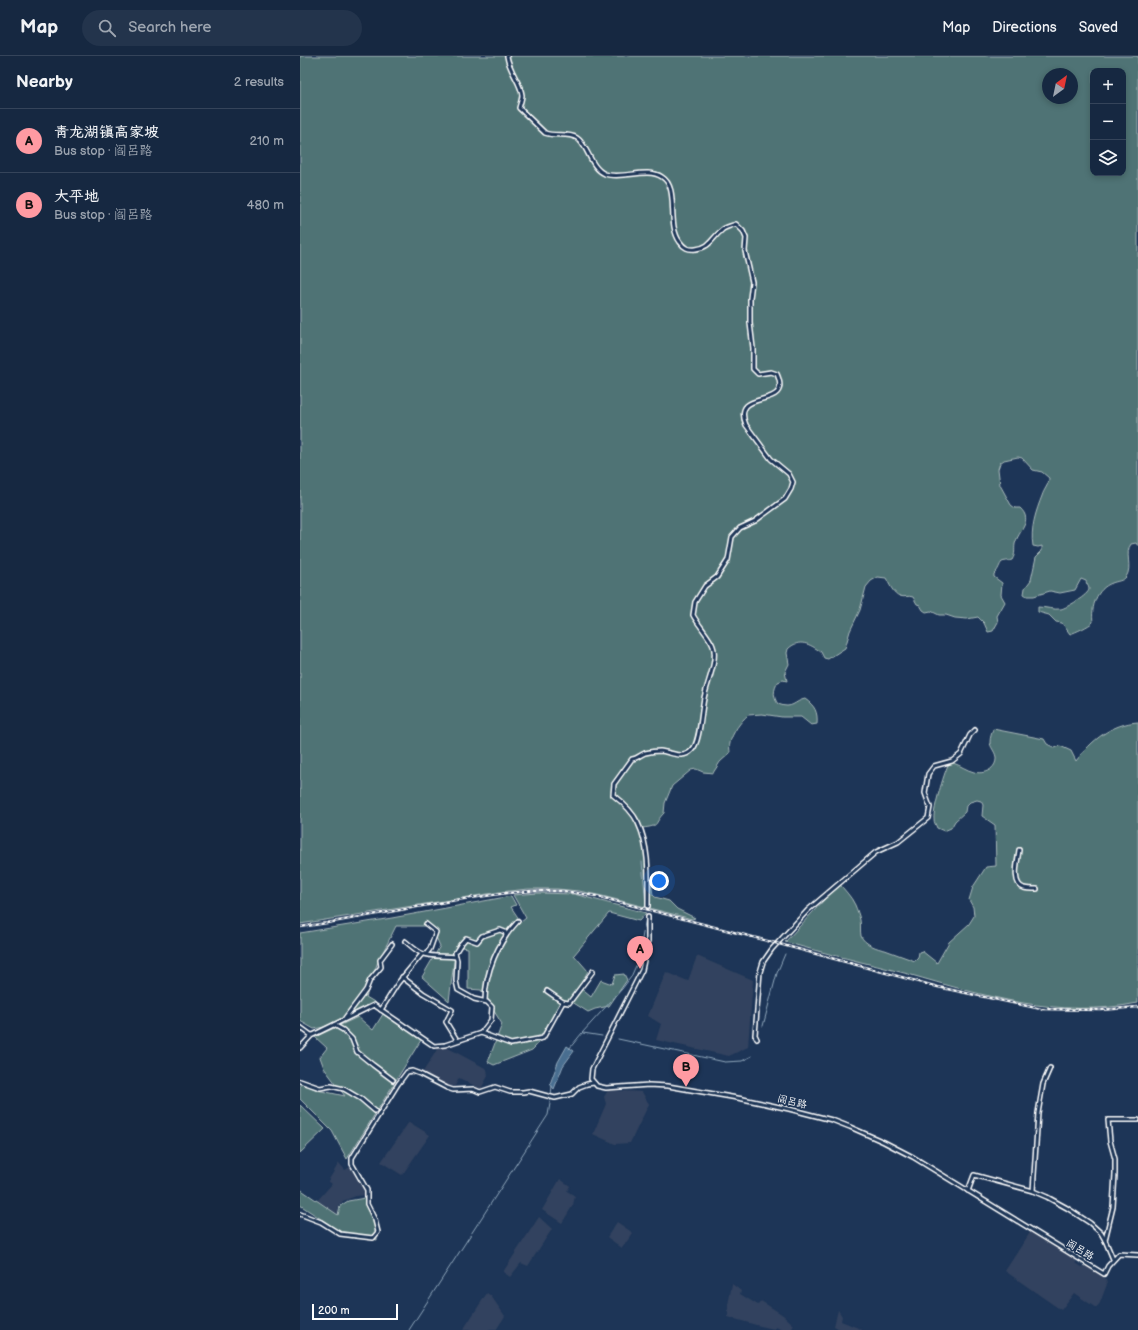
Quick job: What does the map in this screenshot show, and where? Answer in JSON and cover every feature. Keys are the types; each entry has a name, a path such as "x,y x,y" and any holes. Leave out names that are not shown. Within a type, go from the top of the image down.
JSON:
{"street":[{"path":"507,56 508,65 520,86 522,96 519,108 545,133 549,135 573,136 577,138 595,165 605,174 614,176 658,174 668,181 673,200 674,229 684,247 689,249 706,247 722,229 736,224 743,231 746,238 745,251 752,282 750,322 753,348 753,369 758,374 771,372 778,374 780,381 780,388 773,397 753,401 747,405 743,414 746,425 771,459 789,474 793,482 785,499 755,522 740,528 732,537 728,560 717,577 705,586 695,602 692,615 713,646 714,658 709,682 704,695 698,741 693,750 687,754 677,755 660,751 645,753 632,760 614,784 613,795 623,803 638,822 646,847 648,906"},
{"path":"757,1039 755,1035 760,972 763,962 792,926 841,881 876,852 898,842 928,818 930,807 925,793 928,774 934,766 952,761 961,754 970,735 975,730"},
{"path":"1019,850 1016,872 1017,882 1023,887 1037,889"},
{"path":"300,1214 321,1222 340,1234 373,1238 378,1232 375,1220 367,1204 367,1190 352,1164 352,1158 407,1072 412,1071 420,1074 453,1090 473,1089 480,1092 495,1087 510,1092 529,1091 555,1098 572,1094 579,1087 594,1083 591,1079 592,1069 642,970 648,940 648,917"},
{"path":"485,1002 485,988 497,950 506,935 518,921"},
{"path":"426,924 436,932 430,949 426,954"},
{"path":"300,1048 312,1035 374,1006 434,1046 446,1045 481,1033 491,1020 492,1007 491,1004 474,999 458,990 456,981 456,953 466,938 477,942 482,936 500,930 505,932 506,935"},
{"path":"406,941 422,954 456,957"},
{"path":"344,1020 366,990 370,980 381,967 380,960 392,944"},
{"path":"381,1010 402,978 422,954"},
{"path":"548,991 563,1002 569,1003 593,972"},
{"path":"402,978 423,993 452,1010 446,1022 457,1040"},
{"path":"481,1033 511,1044 543,1038 563,1002"},
{"path":"334,1025 343,1030 352,1039 357,1052 393,1080"},
{"path":"300,1027 312,1035"},
{"path":"1033,1191 1038,1113 1043,1084 1050,1068"},
{"path":"300,1081 320,1088 331,1086 344,1089 361,1099 376,1111"},
{"name":"阎吕路","path":"594,1083 599,1087 606,1088 649,1085 673,1087 742,1099 832,1120 900,1150 1104,1274 1113,1260"},
{"path":"1105,1240 1113,1207 1115,1174 1115,1159 1110,1141 1108,1120 1138,1120"},
{"path":"968,1191 974,1175 1033,1191 1083,1218 1096,1229 1105,1240 1113,1260 1119,1254 1138,1255"}],"shaded area":[{"path":"697,956 753,980 748,1047 729,1056 656,1040 661,1024 648,1016 666,972 688,981"},
{"path":"567,1046 574,1051 563,1066 554,1089 550,1084 558,1062"},
{"path":"438,1048 448,1048 487,1069 488,1076 481,1089 459,1078 455,1086 450,1087 423,1072"},
{"path":"608,1090 642,1092 649,1104 630,1143 615,1144 593,1134 606,1104 604,1097"},
{"path":"409,1122 430,1135 402,1175 381,1162"},
{"path":"339,1163 345,1170 350,1167 366,1195 356,1196 343,1201 339,1205 337,1216 316,1202 332,1184 328,1181"},
{"path":"560,1179 570,1186 567,1191 575,1196 573,1205 562,1223 542,1210"},
{"path":"539,1217 552,1229 528,1266 521,1263 510,1277 503,1272"},
{"path":"617,1222 633,1233 622,1248 607,1237"},
{"path":"1031,1231 1076,1259 1076,1263 1082,1267 1087,1265 1106,1279 1107,1284 1100,1303 1096,1308 1074,1293 1061,1310 1005,1271"},
{"path":"732,1284 741,1291 740,1294 758,1305 761,1301 783,1315 794,1325 791,1330 782,1330 776,1327 774,1329 728,1317 728,1305"},
{"path":"487,1293 491,1296 505,1316 496,1330 463,1330"},
{"path":"838,1310 842,1316 841,1321 863,1330 841,1330 834,1326"}],"green space":[{"path":"300,56 1138,56 1138,546 1136,543 1131,544 1129,548 1129,569 1126,577 1107,586 1098,594 1093,610 1093,622 1070,634 1062,623 1056,622 1049,615 1038,612 1038,607 1061,609 1077,601 1088,592 1089,588 1086,581 1081,579 1075,590 1060,593 1050,591 1034,596 1027,596 1024,594 1025,588 1031,580 1036,557 1042,551 1042,546 1033,546 1032,533 1036,514 1049,478 1042,472 1033,470 1022,458 1018,457 1004,460 1000,463 998,469 1000,485 1011,505 1015,508 1020,508 1026,517 1024,526 1015,544 1012,560 1002,562 994,574 994,577 1002,583 1001,595 1005,602 997,616 998,622 993,631 988,632 984,623 978,617 967,619 955,618 946,615 939,615 931,611 926,612 920,605 917,604 913,597 902,597 898,595 893,591 886,578 878,577 871,581 866,587 860,610 850,631 845,648 828,659 824,658 821,652 817,649 804,643 796,644 788,649 787,653 789,664 785,672 787,681 783,680 778,682 774,691 775,699 778,704 790,706 805,699 815,710 817,724 811,725 801,717 782,717 762,714 748,715 733,735 730,744 730,753 720,762 713,773 703,772 696,769 691,770 672,786 665,803 664,813 656,824 642,828 646,843 653,895 669,901 677,909 695,918 692,919 579,891 528,889 500,892 300,924"},
{"path":"1138,722 1138,1003 1108,1007 1079,1008 1050,1007 1022,1003 965,990 785,942 825,899 824,895 838,882 855,905 859,914 861,936 868,944 915,961 918,958 919,952 922,951 937,963 949,942 969,924 974,916 973,907 969,900 973,887 986,867 996,866 995,825 982,816 983,805 981,801 977,800 970,802 966,806 965,812 955,821 951,828 944,831 937,828 934,820 935,808 948,765 953,763 978,773 986,772 992,768 996,761 995,753 990,742 993,729 1044,739 1047,744 1055,748 1060,746 1071,751 1076,761 1089,746 1103,734 1119,726"},
{"path":"538,893 574,894 646,913 639,921 609,913 574,955 588,971 579,987 591,997 601,980 612,984 615,975 624,974 627,980 609,1006 588,1012 569,1000 564,1001 532,1050 494,1065 488,1062 502,1024 481,990 468,989 468,948 456,946 449,1001 422,977 440,946 431,926 396,926 377,964 366,997 376,1003 324,1027 314,1029 300,1021 300,933 511,896 516,905 511,907 521,922 526,918 513,895"},
{"path":"383,1014 421,1040 347,1159 332,1131 300,1099 300,1082 317,1090 345,1096 324,1068 320,1057 327,1048 315,1037 358,1017 373,1030"},
{"path":"300,1105 325,1129 300,1153"},
{"path":"300,1189 338,1215 340,1206 348,1201 365,1198 376,1229 377,1240 360,1236 345,1235 300,1205"}],"waterway":[{"path":"642,862 646,905"},
{"path":"569,1049 631,977 638,961 646,917"},
{"path":"763,1026 777,973 785,954"},
{"path":"583,1033 602,1036"},
{"path":"618,1039 725,1062 742,1061 752,1056"},
{"path":"551,1095 552,1086"},
{"path":"409,1330 548,1115 551,1098"}],"tunnel":[{"path":"648,906 648,917"}],"railway":[{"path":"300,927 456,900 507,893 563,891 596,896 938,987 1041,1009 1101,1010 1138,1007"}],"place":[{"name":"青龙湖镇高家坡","path":"640,969"},
{"name":"大平地","path":"686,1087"}]}
